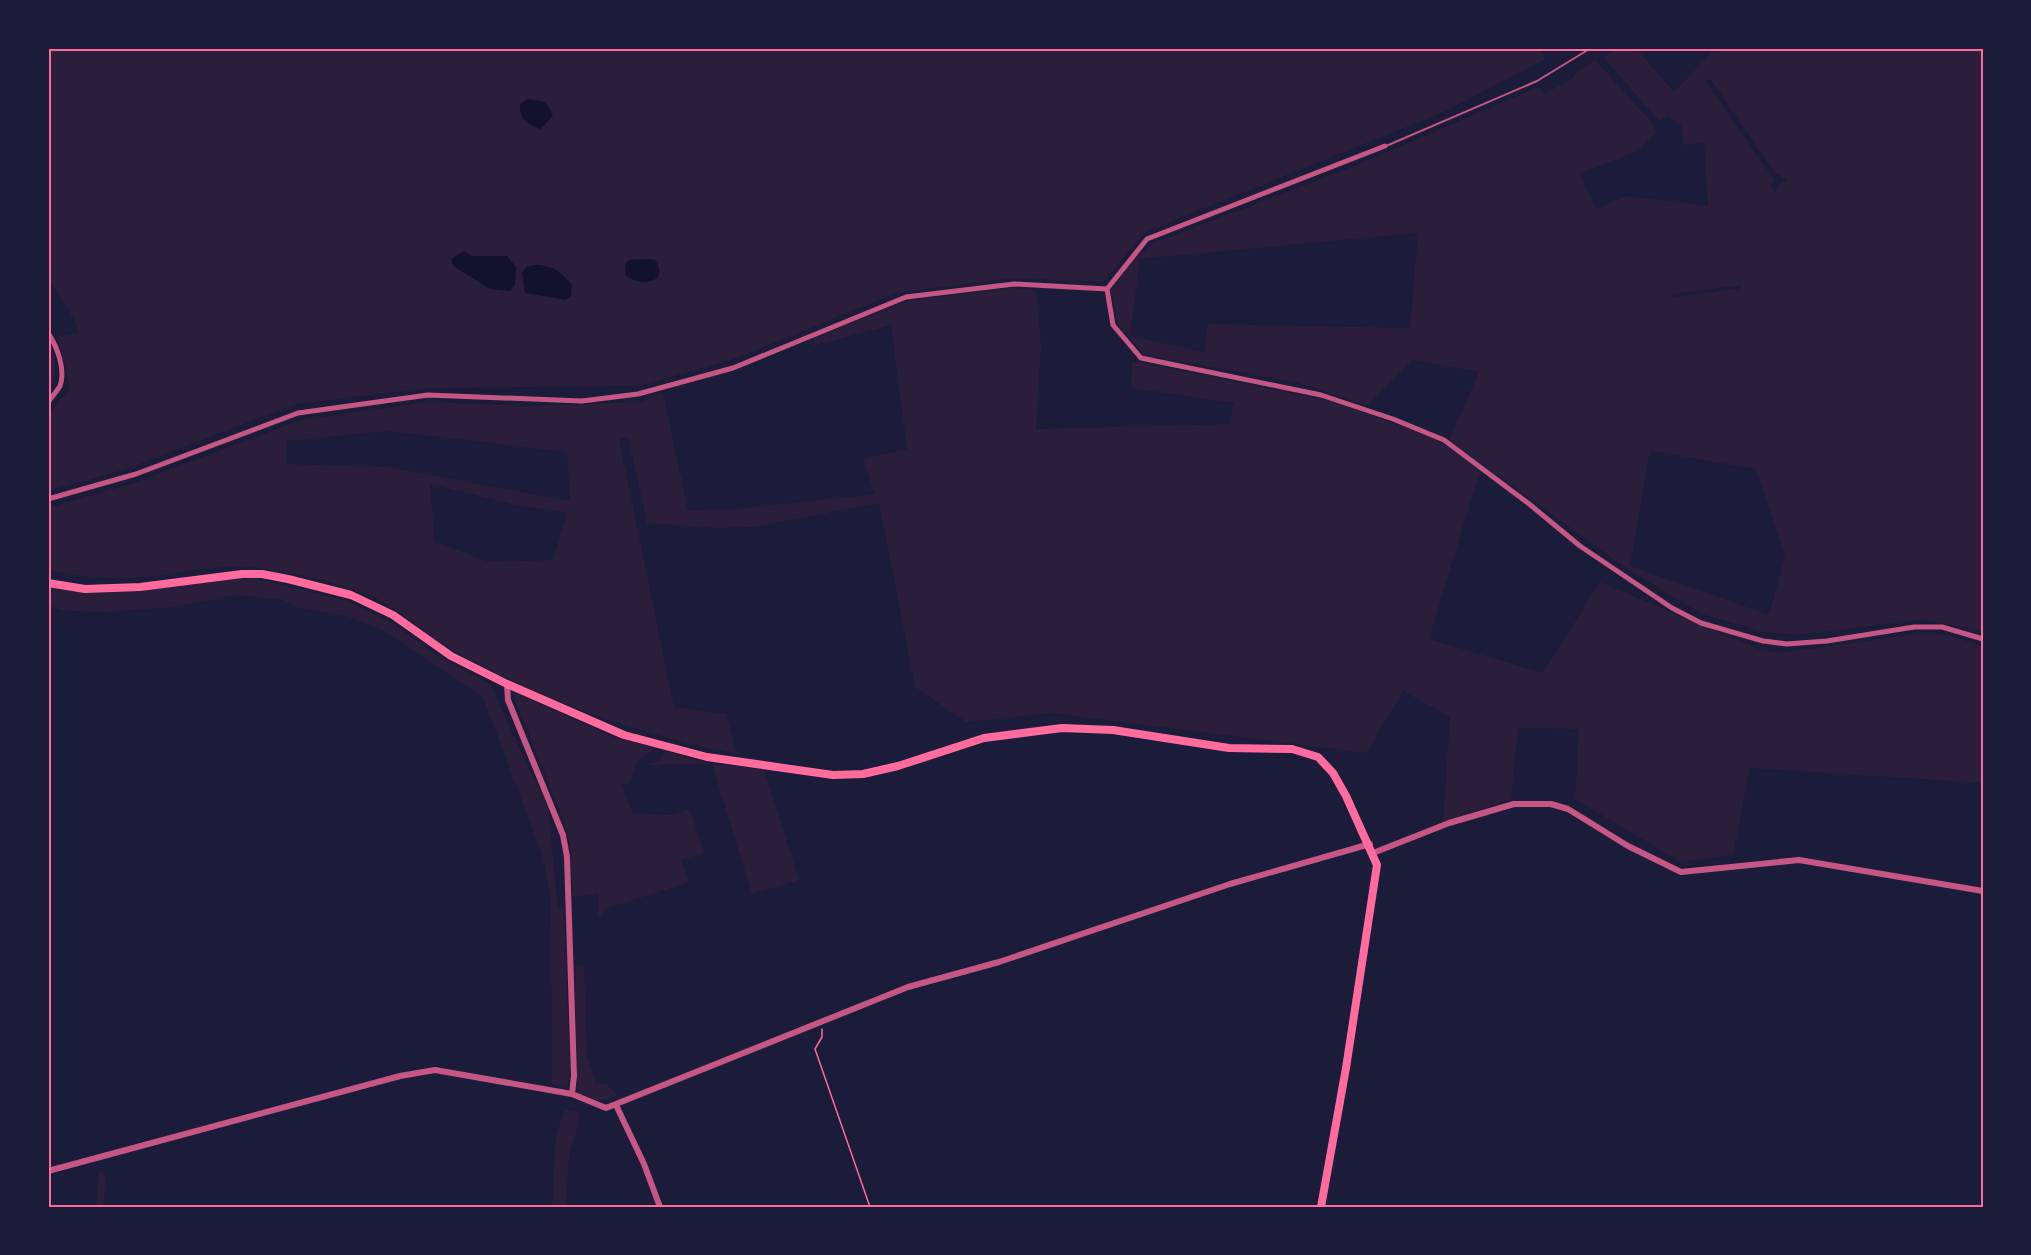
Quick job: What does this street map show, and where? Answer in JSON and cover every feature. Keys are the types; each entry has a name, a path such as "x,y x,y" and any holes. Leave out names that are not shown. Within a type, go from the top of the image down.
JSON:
{"main road":[{"path":"48,583 85,589 140,587 242,574 262,574 288,579 362,600 393,615 451,656 507,684 634,738 708,757 833,775 863,774 898,766 984,738 1062,728 1113,730 1228,748 1304,751 1318,756 1334,773 1370,844 1377,879 1321,1207"}],"street":[{"path":"1385,146 1147,239 1107,289 1113,325 1141,358 1321,395 1394,418 1444,440 1528,503 1580,546 1672,608 1701,623 1763,641 1787,644 1827,641 1914,627 1942,627 1983,639"},
{"path":"48,499 136,474 298,413 428,395 582,401 638,394 733,368 906,297 1014,284 1107,289"},
{"path":"48,333 56,344 60,384 48,402"},
{"path":"507,684 508,700 563,835 567,857 572,1094"},
{"path":"1373,853 1449,823 1514,804 1551,804 1568,809 1628,846 1681,872 1739,868 1799,860 1983,891"},
{"path":"48,1171 400,1076 435,1070 572,1094 606,1108 908,987 999,963 1230,884 1370,844"},
{"path":"616,1105 644,1164 660,1207"}],"lane":[{"path":"1385,146 1537,81 1591,48"}],"path":[{"path":"823,1022 822,1037 814,1049 870,1207"}],"shaded area":[{"path":"48,48 1540,48 1545,59 1444,112 1145,232 1103,282 1015,278 896,293 731,360 638,386 428,388 296,404 129,468 48,491 48,416 70,388 58,337 78,333 74,319 48,279"},
{"path":"1616,48 1636,48 1674,92 1716,48 1983,48 1983,632 1923,619 1795,635 1764,632 1702,614 1630,571 1449,440 1479,372 1413,360 1367,406 1296,382 1144,355 1118,325 1111,291 1134,260 1151,244 1350,168 1539,87 1543,95 1574,77 1573,75 1595,60 1653,124 1656,133 1638,151 1579,174 1597,209 1626,196 1708,206 1704,143 1683,145 1682,127 1668,116 1659,121 1604,58","holes":["1710,78 1774,172 1787,180 1779,185 1776,193 1770,186 1775,181 1706,82","1418,233 1410,328 1208,324 1204,352 1130,336 1140,259","1742,285 1739,289 1675,297 1671,294","1650,451 1756,469 1785,556 1769,615 1630,566"]},
{"path":"527,99 545,102 553,115 541,129 528,123 521,114 520,105"},
{"path":"464,251 472,256 507,256 516,267 515,285 510,291 490,289 456,268 452,264 452,258"},
{"path":"629,260 655,260 659,268 657,278 646,282 626,276 625,264"},
{"path":"546,266 560,273 572,285 571,296 566,300 525,293 522,273 526,267"},
{"path":"1014,288 1035,290 1041,347 1036,429 1229,424 1234,403 1131,388 1132,361 1336,402 1438,440 1480,471 1429,639 1543,673 1600,582 1758,649 1780,653 1916,634 1947,635 1983,646 1983,783 1750,768 1733,855 1681,862 1575,799 1579,729 1518,728 1511,799 1443,822 1450,717 1403,691 1366,753 1051,713 966,722 915,687 879,503 753,527 715,528 647,523 628,437 619,439 674,707 726,714 737,754 630,727 527,688 447,647 368,594 336,584 253,567 208,568 134,578 90,577 48,570 48,508 137,482 301,420 427,402 533,406 642,402 663,393 688,510 737,509 875,494 863,459 907,449 891,325 813,346 815,338 907,301","holes":["388,431 567,452 570,501 388,467 286,464 286,441","430,484 515,505 567,513 553,560 489,562 435,542"]},
{"path":"48,339 53,352 55,373 48,392"},
{"path":"232,579 256,579 348,601 392,623 432,652 490,684 548,809 558,907 564,907 570,1068 568,1087 552,1084 551,900 542,854 483,697 385,631 347,616 299,608 283,600 237,595 174,607 108,612 67,611 48,606 48,588 94,592 117,591"},
{"path":"512,692 611,736 656,749 638,760 629,783 621,785 633,813 670,815 690,809 704,853 681,860 689,882 605,909 598,919 598,894 573,897 570,845 565,825"},
{"path":"664,751 712,764 646,765 660,760"},
{"path":"712,764 764,770 799,880 752,894"},
{"path":"584,965 587,1055 596,1084 606,1084 618,1095 602,1100 577,1092 575,966"},
{"path":"565,1110 579,1112 579,1123 569,1154 566,1207 552,1207 556,1134"},
{"path":"99,1171 106,1175 103,1207 96,1207"}]}
